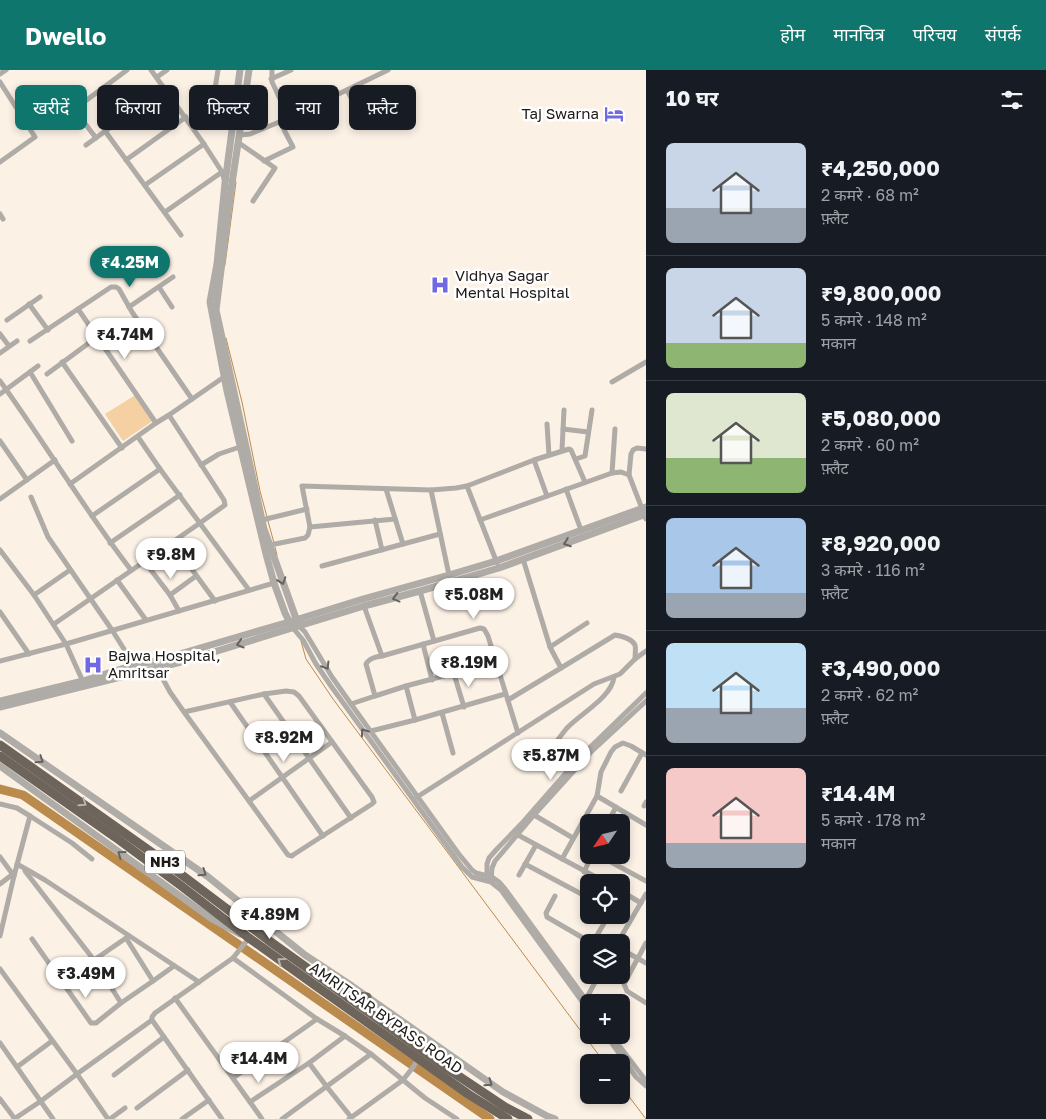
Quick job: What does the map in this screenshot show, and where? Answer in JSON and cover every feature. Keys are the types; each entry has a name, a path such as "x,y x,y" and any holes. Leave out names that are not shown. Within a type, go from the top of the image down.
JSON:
{"highway":[{"name":"NH3","path":"0,745 154,854 268,940 344,994"},
{"name":"NH3","path":"0,756 123,842 230,922 246,941"},
{"name":"AMRITSAR BYPASS ROAD","path":"246,941 416,1062 508,1119"},
{"path":"344,994 367,997"},
{"name":"AMRITSAR BYPASS ROAD","path":"344,994 472,1085 505,1107 528,1119"}],"street":[{"path":"0,74 6,70"},
{"path":"96,138 76,113 76,108 127,70"},
{"path":"151,70 163,85"},
{"path":"157,77 167,70"},
{"path":"216,85 218,70"},
{"path":"240,70 225,183 217,264 210,302 224,377 274,583 316,664 462,867 472,877 499,882 580,994"},
{"path":"249,70 216,310 262,520 294,624 305,632 332,677 468,865 489,879"},
{"path":"272,70 272,79 278,93"},
{"path":"272,79 291,70"},
{"path":"339,94 388,70"},
{"path":"0,82 35,137 0,162"},
{"path":"347,90 349,94"},
{"path":"179,107 222,172 225,183"},
{"path":"126,160 186,117"},
{"path":"239,139 278,123"},
{"path":"86,145 108,130"},
{"path":"264,161 293,147 284,130"},
{"path":"105,132 181,235"},
{"path":"239,139 275,170 253,201"},
{"path":"145,185 204,144"},
{"path":"165,212 222,172"},
{"path":"129,308 173,277"},
{"path":"30,341 113,286 116,287 192,399"},
{"path":"159,287 172,307"},
{"path":"7,320 40,297"},
{"path":"28,304 48,330"},
{"path":"78,309 156,423"},
{"path":"0,334 9,346"},
{"path":"47,374 97,337"},
{"path":"0,353 17,341"},
{"path":"62,362 122,448"},
{"path":"612,382 646,362"},
{"path":"0,394 38,366"},
{"path":"30,372 72,441"},
{"path":"70,484 224,377"},
{"path":"0,381 110,543 131,570"},
{"path":"562,450 564,410"},
{"path":"576,459 585,456 592,410"},
{"path":"54,624 200,524 226,503 170,416"},
{"path":"547,424 549,455"},
{"path":"563,428 588,432"},
{"path":"612,473 616,429"},
{"path":"138,436 249,590"},
{"path":"0,441 27,480"},
{"path":"201,465 219,454 240,447"},
{"path":"645,512 629,475 633,450 637,448 646,449"},
{"path":"270,545 305,538 308,535 310,527 302,486 431,490 456,488 467,486 562,450 571,449 585,482"},
{"path":"0,490 2,497 55,460"},
{"path":"534,460 547,496"},
{"path":"92,516 160,469"},
{"path":"480,520 612,473 621,472 629,475"},
{"path":"467,486 499,568"},
{"path":"386,489 402,544"},
{"path":"566,489 580,530"},
{"path":"431,490 449,575"},
{"path":"110,543 180,495"},
{"path":"31,497 48,537 112,630 137,673"},
{"path":"262,520 307,509"},
{"path":"0,701 157,668 294,624 363,599 449,575 580,530 645,512"},
{"path":"0,707 84,683 134,665 364,606 499,568 645,512"},
{"path":"310,527 395,519"},
{"path":"375,520 382,550"},
{"path":"322,566 440,534"},
{"path":"172,542 215,601"},
{"path":"0,550 54,624 66,644 84,683"},
{"path":"523,559 550,647 561,668"},
{"path":"144,561 170,594 180,611"},
{"path":"34,595 70,570"},
{"path":"170,594 196,576"},
{"path":"117,580 146,620"},
{"path":"0,661 66,644 274,583"},
{"path":"420,591 434,641"},
{"path":"364,606 382,656"},
{"path":"0,612 28,654"},
{"path":"550,647 587,624"},
{"path":"375,696 366,664 367,661 422,644 482,629 488,636 518,733"},
{"path":"508,700 615,636 633,643 635,646 635,659"},
{"path":"422,644 432,680"},
{"path":"417,797 594,684 622,672 646,651"},
{"path":"351,704 406,686 496,662"},
{"path":"157,668 184,712 288,855 293,856 374,802 299,696 294,692 286,691 264,694 184,712"},
{"path":"454,674 464,707"},
{"path":"525,752 533,762 538,763 572,724 599,701 614,677"},
{"path":"406,686 416,720"},
{"path":"489,879 487,864 489,858 579,758 646,693"},
{"path":"264,694 351,818"},
{"path":"371,731 464,707 505,694"},
{"path":"489,879 495,861 534,815 591,752 646,701"},
{"path":"230,702 323,836"},
{"path":"442,713 453,753"},
{"path":"0,733 207,876 305,955 503,1092 555,1119"},
{"path":"249,801 332,742"},
{"path":"562,859 597,796 602,772 611,752 615,747 623,743 644,754 621,791"},
{"path":"0,766 212,919 246,941 235,956 155,1013 152,1020 14,1119 0,1099"},
{"path":"597,796 646,825"},
{"path":"0,804 17,808 72,843 92,859"},
{"path":"612,814 616,807"},
{"path":"534,815 573,838"},
{"path":"1,931 13,875 30,816"},
{"path":"518,835 588,874"},
{"path":"519,875 536,845"},
{"path":"0,857 13,875"},
{"path":"17,864 23,869 94,960 121,1003"},
{"path":"525,864 580,893"},
{"path":"584,872 588,864"},
{"path":"615,864 646,881"},
{"path":"23,869 45,880 198,982"},
{"path":"0,884 13,875"},
{"path":"623,934 646,894"},
{"path":"555,896 546,913 547,917 580,935"},
{"path":"630,897 641,903"},
{"path":"62,982 128,937"},
{"path":"128,937 153,981"},
{"path":"32,939 91,1023 96,1023 174,966"},
{"path":"646,943 624,984 628,991 646,1003"},
{"path":"630,954 646,963"},
{"path":"235,956 317,1019 405,1077 425,1098 457,1119"},
{"path":"0,970 109,1119 126,1108"},
{"path":"175,998 262,1119"},
{"path":"233,1078 317,1019"},
{"path":"152,1020 222,1119"},
{"path":"250,1102 345,1036"},
{"path":"114,1075 164,1037"},
{"path":"17,1067 52,1040"},
{"path":"614,1044 622,1054"},
{"path":"616,1044 622,1054"},
{"path":"1,1046 53,1119"},
{"path":"282,1119 371,1054"},
{"path":"309,1062 350,1118 405,1077 416,1062"},
{"path":"630,1063 646,1081"},
{"path":"630,1067 636,1077 646,1086"},
{"path":"137,1108 188,1070"},
{"path":"182,1119 209,1100"}],"shaded area":[{"path":"137,394 154,420 123,441 105,414"}],"waterway":[{"path":"225,265 236,182"},
{"path":"226,338 267,517"},
{"path":"268,521 274,543"},
{"path":"275,547 277,555"},
{"path":"301,641 306,659 333,699 598,1054"},
{"path":"0,789 23,795 490,1119"},
{"path":"630,1098 646,1119"}],"place":[{"name":"Taj Swarna","path":"614,114"},
{"name":"Vidhya Sagar Mental Hospital","path":"440,285"},
{"name":"Bajwa Hospital, Amritsar","path":"93,665"}]}
